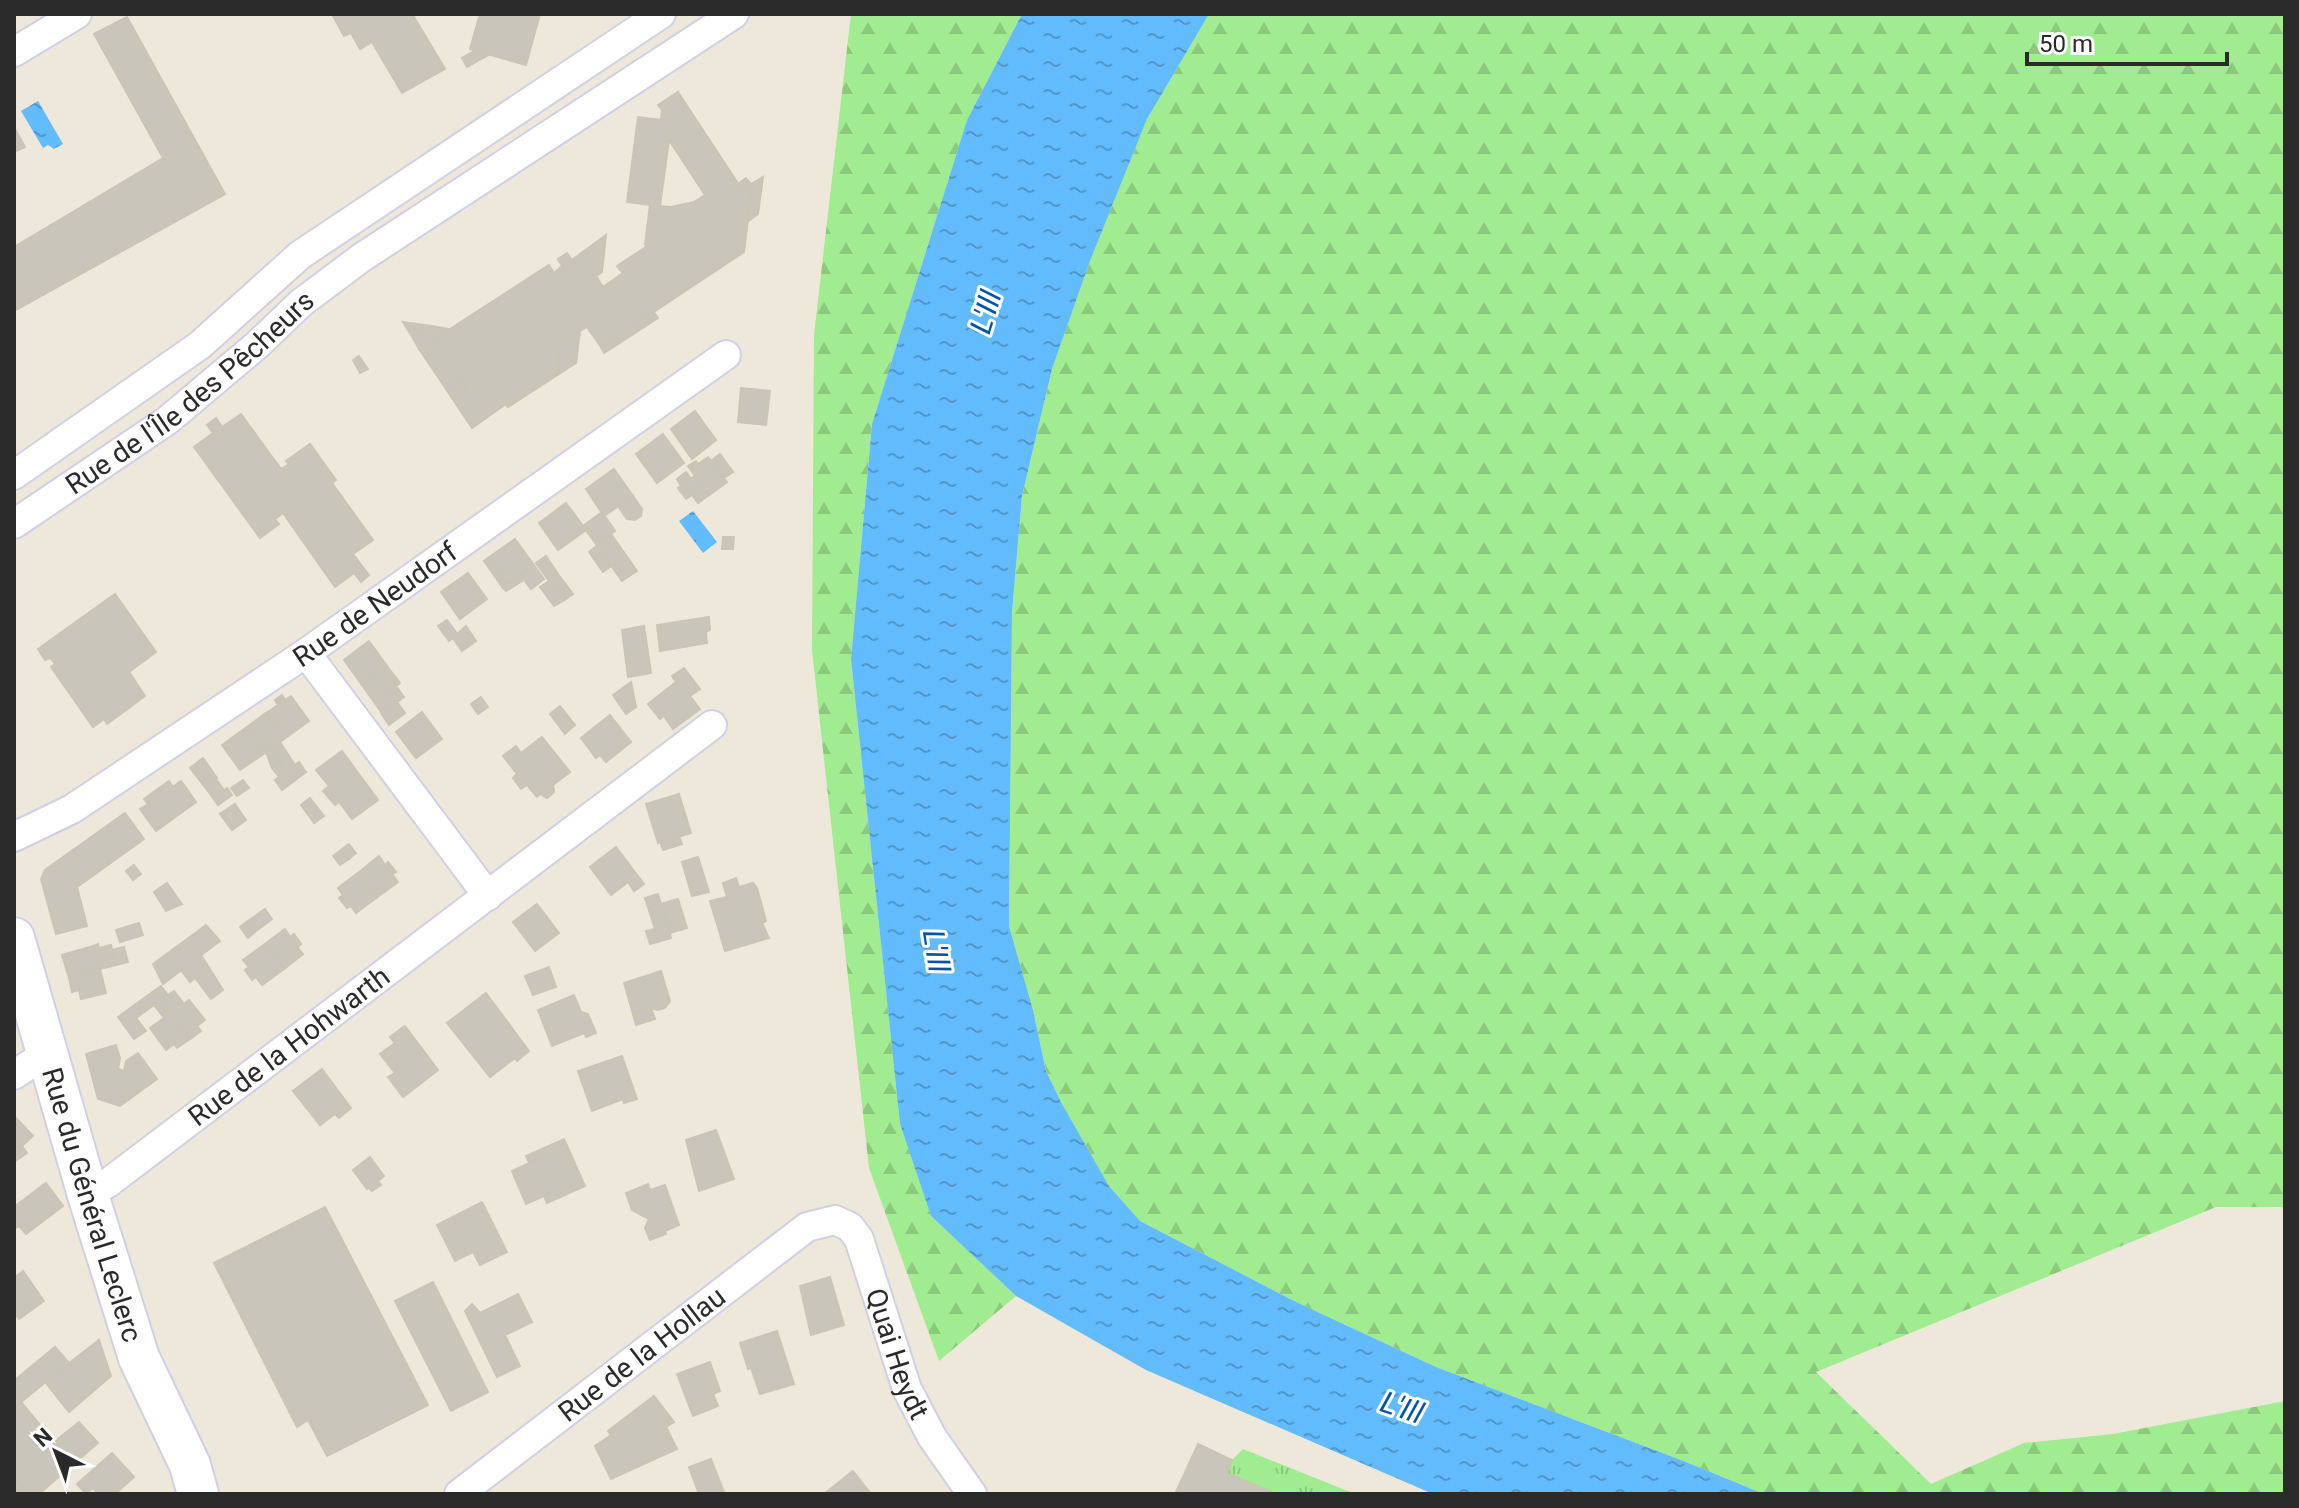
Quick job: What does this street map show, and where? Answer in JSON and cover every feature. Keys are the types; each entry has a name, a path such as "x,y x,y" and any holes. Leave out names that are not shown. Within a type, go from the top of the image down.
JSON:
{"main road":[{"name":"Rue du Général Leclerc","path":"14,938 139,1358 200,1484"}],"street":[{"path":"14,52 77,14"},
{"name":"Rue de l'Île des Pêcheurs","path":"14,524 168,420 247,354 301,303 361,258 734,14"},
{"name":"Rue de l'Île des Pêcheurs","path":"14,475 200,345 284,268 340,227 649,21 654,66"},
{"path":"340,227 361,258"},
{"name":"Rue de Neudorf","path":"14,837 72,809 306,653 726,355"},
{"path":"306,653 488,896"},
{"name":"Rue de la Hohwarth","path":"88,1195 108,1183 712,725"},
{"path":"14,1075 48,1052"},
{"name":"Rue de la Hollau","path":"459,1494 807,1227 828,1220"},
{"name":"Quai Heydt","path":"828,1220 844,1223 859,1239 907,1389 928,1430 972,1494"}],"green space":[{"path":"851,14 1022,14 967,120 872,424 851,659 900,1124 931,1216 1016,1296 939,1361 869,1168 812,650 814,335"},
{"path":"1209,14 2285,14 2285,1207 2216,1207 1816,1372 1931,1484 2024,1443 2113,1434 2285,1401 2285,1494 1764,1494 1436,1367 1296,1302 1140,1221 1109,1186 1046,1071 1033,1010 1009,926 1012,612 1022,496 1052,369 1090,261 1147,119"},
{"path":"1243,1449 1355,1494 1276,1494 1227,1473 1232,1460"}],"water":[{"name":"L'Ill","path":"1022,14 1209,14 1147,119 1090,261 1052,369 1022,496 1012,612 1009,926 1033,1010 1046,1071 1061,1102 1109,1186 1140,1221 1296,1302 1436,1367 1764,1494 1433,1494 1146,1370 1016,1296 931,1216 900,1124 851,659 872,424 967,120"},
{"path":"38,101 63,144 54,149 48,145 43,148 21,111"},
{"path":"693,511 717,542 703,553 679,521"}],"building":[{"path":"332,14 415,14 445,69 402,93 372,42 360,49 351,33 344,36"},
{"path":"480,14 540,14 526,65 470,49"},
{"path":"127,17 225,194 14,311 14,247 163,158 94,34"},
{"path":"476,50 490,54 467,67 462,58"},
{"path":"678,92 743,191 752,188 744,252 601,347 587,327 580,331 560,345 558,372 472,428 452,398 467,389 460,380 446,389 419,349 549,265 554,273 562,266 558,259 567,253 572,260 606,235 602,272 596,276 603,287 623,273 617,266 646,247 650,205 627,202 638,117 661,120 662,110 658,105","holes":["669,140 705,195 694,202 660,206"]},
{"path":"14,127 25,147 14,152"},
{"path":"763,177 758,214 747,222 752,188 743,191 738,184 746,178 751,184"},
{"path":"653,311 658,318 604,353 601,347"},
{"path":"403,322 432,326 413,338"},
{"path":"432,326 449,329 419,349 413,338"},
{"path":"580,331 576,363 508,407 558,372 560,345"},
{"path":"359,356 368,369 360,373 353,360"},
{"path":"460,380 467,389 452,398 446,389"},
{"path":"741,388 770,391 766,425 738,422"},
{"path":"695,411 716,440 692,459 671,429"},
{"path":"241,414 281,469 289,464 286,461 310,444 336,480 332,483 373,540 353,554 369,575 361,582 354,573 335,587 283,513 275,519 279,524 260,538 194,447 213,433 207,425 216,418 222,427"},
{"path":"663,434 684,463 657,483 636,454"},
{"path":"720,454 733,472 724,478 711,461"},
{"path":"708,457 727,482 709,495 688,466"},
{"path":"614,469 633,496 604,516 586,489"},
{"path":"686,472 691,479 684,484 692,495 686,499 678,488 681,486 677,479"},
{"path":"695,476 709,495 698,503 684,484"},
{"path":"633,496 642,509 641,516 635,520 627,519 618,506"},
{"path":"566,503 586,530 558,550 539,523"},
{"path":"602,512 615,531 596,544 583,526"},
{"path":"611,534 637,571 622,581 596,544"},
{"path":"723,537 734,537 733,549 722,549"},
{"path":"515,539 534,565 507,585 488,558"},
{"path":"597,546 611,566 603,572 589,552"},
{"path":"546,556 558,574 549,581 536,563"},
{"path":"488,558 507,585 503,588 484,561"},
{"path":"534,565 544,579 531,589 524,580 506,591 503,588"},
{"path":"468,573 487,599 460,619 441,592"},
{"path":"558,574 573,594 563,601 549,581"},
{"path":"549,581 563,601 554,606 540,587"},
{"path":"115,594 156,652 129,672 145,696 107,724 104,719 93,727 51,667 55,664 50,658 45,660 38,649"},
{"path":"709,617 707,643 660,651 657,625"},
{"path":"447,620 458,635 449,641 438,626"},
{"path":"466,626 476,641 462,651 453,638"},
{"path":"644,626 651,673 628,677 622,630"},
{"path":"369,641 387,666 362,685 344,660"},
{"path":"387,666 400,683 374,702 362,685"},
{"path":"684,668 700,689 690,696 700,709 673,729 664,716 660,719 648,704 676,682 672,676"},
{"path":"631,682 636,707 626,714 613,695"},
{"path":"396,686 404,697 382,713 374,702"},
{"path":"282,695 285,700 291,696 309,721 284,739 266,713 278,705 275,700"},
{"path":"481,697 488,707 478,714 471,704"},
{"path":"397,702 405,713 389,725 381,713"},
{"path":"560,706 575,725 565,734 550,714"},
{"path":"422,712 442,739 416,758 396,732"},
{"path":"266,713 284,739 265,753 247,727"},
{"path":"610,715 631,742 606,762 600,755 596,758 581,738"},
{"path":"247,727 265,753 240,770 222,745"},
{"path":"542,737 570,772 553,785 554,792 547,798 540,794 537,797 527,785 521,789 513,778 517,774 503,756 516,746 521,753"},
{"path":"280,742 289,756 280,762 274,746"},
{"path":"274,746 280,762 272,768 266,752"},
{"path":"342,751 378,800 352,819 339,802 335,805 323,791 329,786 316,770"},
{"path":"289,756 295,765 299,762 306,772 294,781 280,762"},
{"path":"203,758 217,778 205,787 190,768"},
{"path":"280,762 294,781 282,790 275,780 279,777 272,768"},
{"path":"216,779 232,795 218,805 205,787"},
{"path":"243,780 249,788 237,796 231,788"},
{"path":"169,781 173,787 181,781 196,802 156,831 140,809 148,804 144,799"},
{"path":"679,794 691,833 658,843 646,804"},
{"path":"310,798 324,816 314,823 301,805"},
{"path":"235,804 246,820 232,830 220,814"},
{"path":"125,813 144,839 91,877 73,850"},
{"path":"679,836 682,844 663,850 660,842"},
{"path":"349,844 356,853 349,859 341,850"},
{"path":"616,847 644,884 634,891 628,882 611,895 590,867"},
{"path":"73,850 91,877 77,887 87,926 56,934 41,879 45,870"},
{"path":"341,850 349,859 340,865 333,856"},
{"path":"379,856 385,865 388,862 396,872 392,874 398,882 376,898 358,873"},
{"path":"698,857 709,892 692,896 682,862"},
{"path":"134,865 141,874 133,880 126,871"},
{"path":"358,873 376,898 356,913 339,898 343,895 338,888"},
{"path":"736,878 739,887 753,883 757,888 766,921 762,923 769,938 725,951 710,901 727,897 723,883"},
{"path":"167,883 182,904 166,911 154,892"},
{"path":"658,894 671,938 650,944 646,931 655,929 645,898"},
{"path":"678,899 687,928 670,933 661,904"},
{"path":"537,904 559,933 535,951 513,922"},
{"path":"265,909 272,919 256,931 248,921"},
{"path":"248,921 256,931 248,938 240,927"},
{"path":"139,923 143,935 120,942 116,930"},
{"path":"206,925 220,941 163,984 153,964"},
{"path":"285,929 290,937 294,934 301,944 297,947 303,954 284,969 265,944"},
{"path":"98,944 99,948 111,945 116,965 100,969 93,946"},
{"path":"265,944 284,969 262,985 256,977 252,980 245,970 249,967 243,960"},
{"path":"93,946 100,969 69,978 62,955"},
{"path":"124,947 128,962 116,965 112,950"},
{"path":"201,955 223,990 211,999 195,978 190,982 181,970"},
{"path":"549,967 556,987 533,995 525,976"},
{"path":"100,969 106,993 81,999 79,990 72,992 69,978"},
{"path":"661,971 670,1001 665,1008 651,1008 633,1014 624,983"},
{"path":"161,986 168,995 174,991 184,1004 189,1000 205,1020 197,1026 201,1031 190,1039 154,991"},
{"path":"154,991 190,1039 177,1048 174,1044 166,1050 150,1028 164,1018 154,1005 136,1018 146,1031 134,1039 118,1017"},
{"path":"486,993 529,1051 490,1077 447,1023"},
{"path":"574,995 581,1012 588,1014 596,1033 586,1037 584,1033 552,1046 538,1010"},
{"path":"651,1008 655,1019 636,1025 633,1014"},
{"path":"405,1026 438,1070 403,1097 388,1077 395,1073 380,1054 395,1043 390,1037"},
{"path":"116,1045 120,1058 118,1069 124,1071 126,1061 138,1053 157,1079 120,1106 98,1099 86,1054"},
{"path":"622,1056 637,1099 624,1103 623,1099 592,1111 578,1071"},
{"path":"322,1069 351,1108 339,1118 335,1114 320,1125 293,1091"},
{"path":"14,1116 33,1136 22,1146 27,1153 14,1162"},
{"path":"716,1130 734,1179 699,1191 686,1140"},
{"path":"564,1139 585,1186 565,1195 562,1188 526,1204 512,1171 547,1155 544,1148"},
{"path":"544,1148 547,1155 529,1163 526,1156"},
{"path":"370,1157 384,1176 378,1181 381,1185 372,1191 353,1170"},
{"path":"46,1183 63,1206 26,1234 19,1226 14,1229 14,1207"},
{"path":"648,1184 650,1190 665,1185 679,1225 650,1240 645,1228 649,1219 632,1210 626,1193"},
{"path":"562,1188 565,1195 547,1203 544,1196"},
{"path":"482,1202 507,1252 480,1265 473,1252 455,1261 437,1225"},
{"path":"325,1207 428,1405 327,1456 308,1420 297,1427 214,1263"},
{"path":"23,1271 44,1301 19,1319 14,1312 14,1278"},
{"path":"830,1277 844,1325 811,1335 800,1286"},
{"path":"433,1282 488,1392 451,1411 395,1301"},
{"path":"518,1294 532,1322 505,1335 520,1366 497,1377 465,1311 472,1304 480,1313"},
{"path":"777,1331 794,1384 760,1394 740,1343"},
{"path":"99,1340 111,1376 69,1412 45,1382"},
{"path":"55,1347 69,1363 14,1408 14,1377 16,1379"},
{"path":"710,1362 720,1391 713,1394 718,1406 693,1416 677,1374"},
{"path":"654,1396 674,1422 666,1427 677,1449 611,1479 595,1446 611,1435 608,1431"},
{"path":"21,1402 54,1442 79,1422 98,1443 39,1494 29,1494 14,1478 14,1408"},
{"path":"1198,1444 1232,1460 1227,1473 1276,1494 1175,1494"},
{"path":"112,1453 134,1477 115,1494 98,1494 93,1488 86,1494 77,1484"},
{"path":"711,1459 724,1492 699,1494 689,1467"},
{"path":"853,1471 871,1494 824,1494"},
{"path":"14,1478 29,1494 14,1494"}]}
